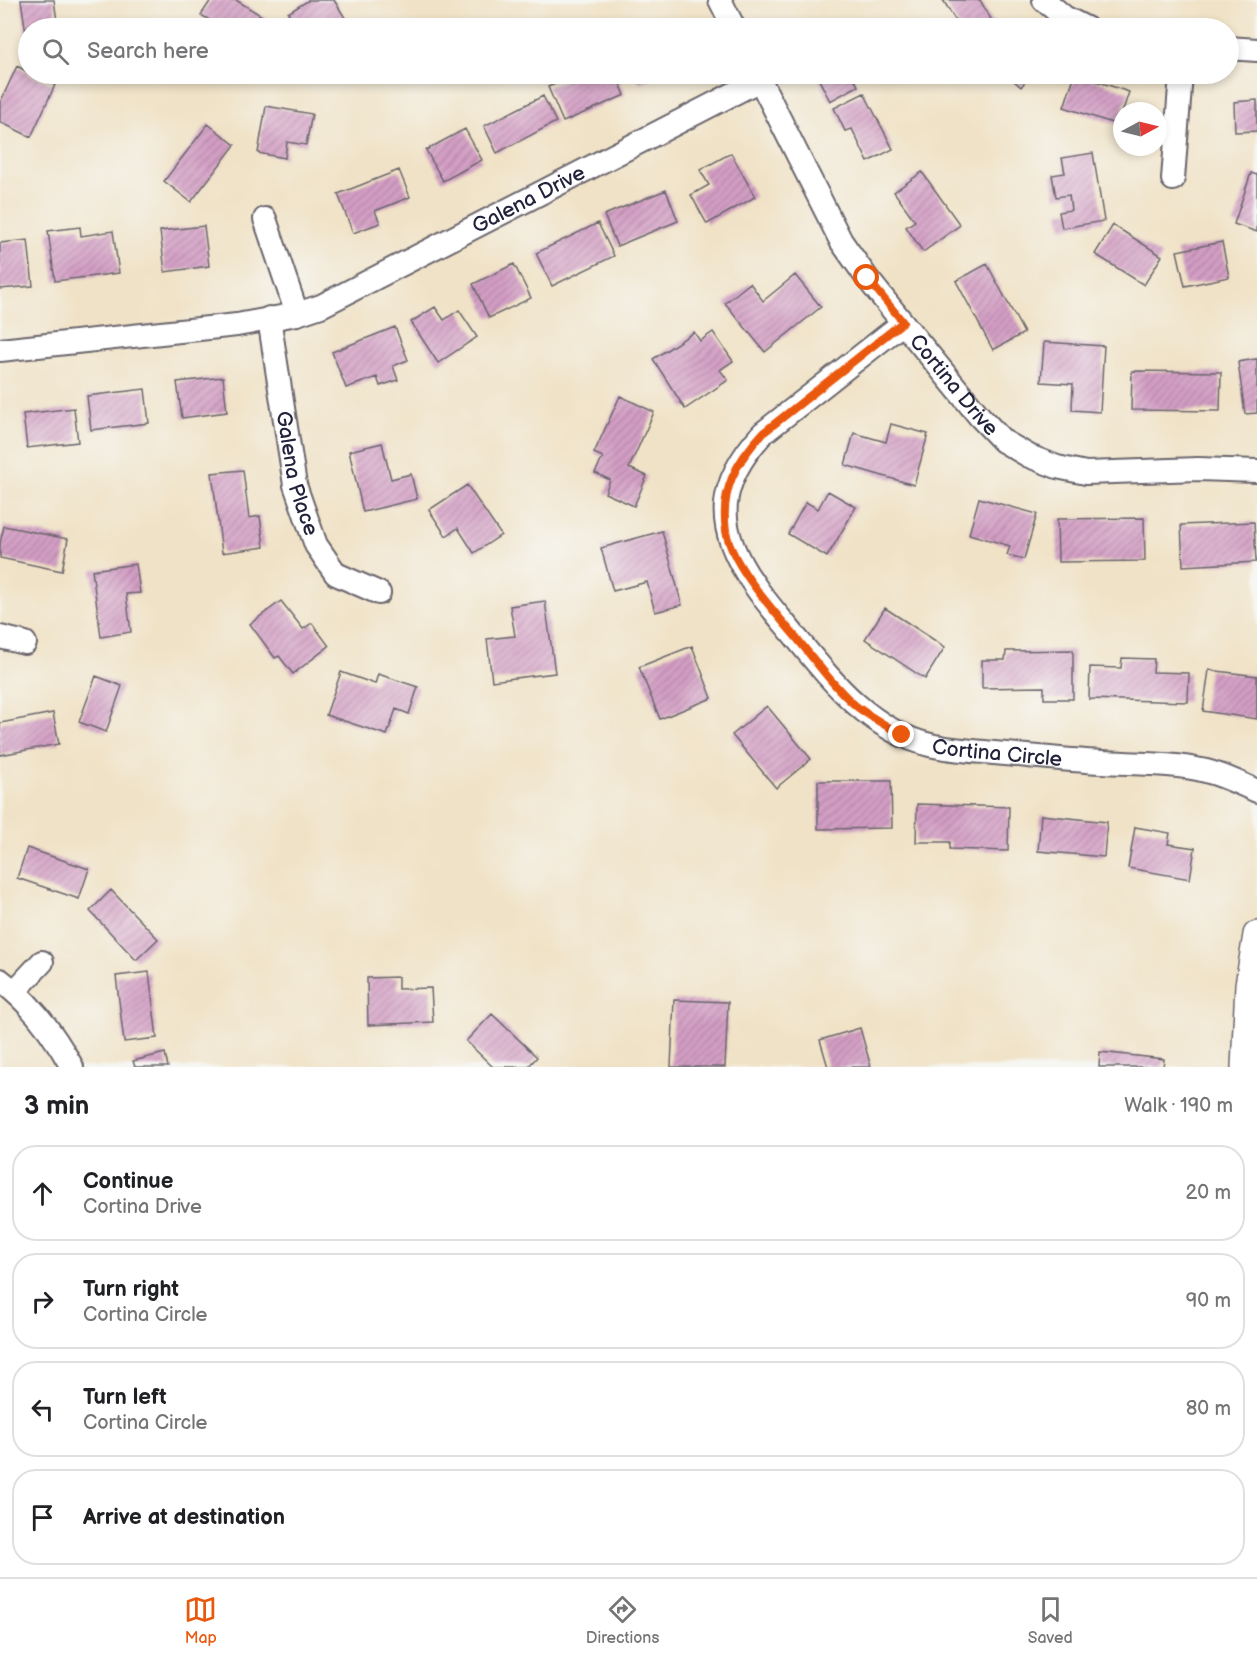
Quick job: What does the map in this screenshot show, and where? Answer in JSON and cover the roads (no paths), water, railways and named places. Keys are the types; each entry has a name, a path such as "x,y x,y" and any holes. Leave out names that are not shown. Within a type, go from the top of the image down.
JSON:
{"street":[{"path":"720,0 729,18"},
{"path":"1044,0 1066,18"},
{"path":"1239,49 1257,50"},
{"name":"Galena Drive","path":"0,350 237,325 297,314 321,306 745,84"},
{"name":"Cortina Drive","path":"762,84 841,241 867,278 980,417 1003,441 1029,456 1057,467 1086,472 1257,471"},
{"path":"1173,179 1180,84"},
{"path":"265,219 297,314"},
{"name":"Galena Place","path":"269,318 295,485 316,544 336,574 379,593"},
{"name":"Cortina Circle","path":"903,322 763,433 746,451 734,470 726,499 726,533 738,562 760,594 836,686 857,707 902,735 930,745 956,749 1067,760 1179,766 1208,772 1257,791"},
{"path":"0,637 25,643"},
{"path":"1245,1067 1250,985 1257,935"},
{"path":"42,962 8,986 42,1021 72,1067"}]}
